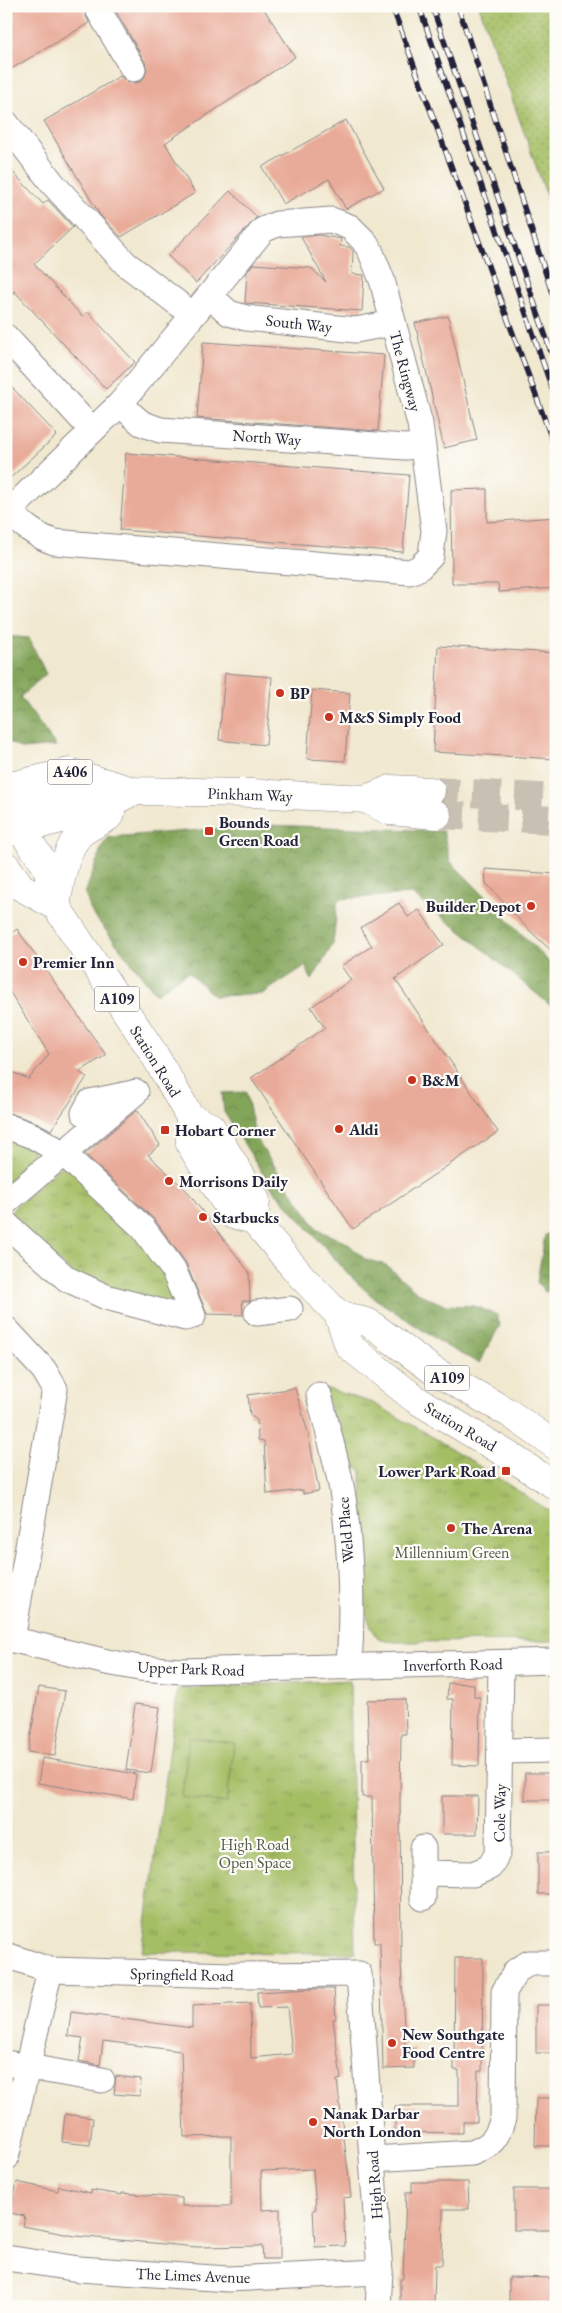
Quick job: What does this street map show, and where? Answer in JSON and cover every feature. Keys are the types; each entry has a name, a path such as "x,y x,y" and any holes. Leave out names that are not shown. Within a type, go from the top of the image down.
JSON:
{"main road":[{"name":"Pinkham Way","path":"6,786 69,772 122,797"},
{"name":"Pinkham Way","path":"10,824 76,815 122,797 251,792 366,798 392,789 434,803"},
{"path":"6,800 48,801 74,796 122,797"},
{"path":"56,906 63,870 73,846 81,834 108,817 122,797"},
{"name":"Station Road","path":"10,824 47,867 56,906 154,1054 190,1117 190,1144 233,1215 254,1220 302,1277 338,1314 349,1346 414,1399 556,1486"},
{"name":"Station Road","path":"6,866 21,887 56,906"},
{"name":"Station Road","path":"338,1314 370,1323 434,1371 494,1405 556,1446"},
{"path":"494,1405 487,1420 510,1434 508,1455"}],"street":[{"path":"96,6 133,69"},
{"path":"6,123 53,184 126,264 193,316"},
{"name":"The Ringway","path":"331,220 350,227 363,240 370,250 382,280 420,424 434,531 431,556 419,568 410,572 54,542 35,533 8,513 120,404 193,316 263,230 277,224 331,220"},
{"name":"South Way","path":"210,296 229,313 246,318 356,330 393,323"},
{"path":"6,337 92,430"},
{"name":"North Way","path":"120,404 141,423 160,430 404,447 422,446"},
{"path":"6,1202 64,1154 136,1092 90,1102 64,1154"},
{"path":"6,1126 33,1136 64,1154 143,1228 173,1269 193,1316 184,1318 106,1298 67,1279 6,1224"},
{"path":"257,1313 290,1309"},
{"path":"6,1329 44,1370 55,1389 9,1639"},
{"name":"Weld Place","path":"319,1395 340,1482 344,1509 351,1638 350,1667"},
{"name":"Upper Park Road","path":"9,1639 139,1668 182,1670 350,1667"},
{"name":"Inverforth Road","path":"350,1667 556,1662"},
{"name":"Cole Way","path":"423,1873 473,1874 490,1867 498,1852 501,1664"},
{"path":"500,1751 556,1750"},
{"path":"423,1898 424,1848"},
{"name":"Springfield Road","path":"6,1955 50,1970 234,1975 359,1974"},
{"path":"373,2159 472,2154 486,2147 498,2136 503,2118 504,1992 516,1971 529,1963 556,1963"},
{"path":"6,2158 17,2066 50,1970"},
{"name":"High Road","path":"359,1974 380,2272 378,2307"},
{"path":"17,2066 102,2080"},
{"name":"The Limes Avenue","path":"6,2258 79,2268 228,2278 380,2272"}],"green space":[{"path":"479,6 556,6 556,222"},
{"path":"6,636 29,638 46,674 20,697 56,746 22,749 6,740"},
{"path":"267,825 443,831 450,861 556,969 556,1010 472,940 412,894 338,899 333,944 312,980 305,966 262,994 214,996 188,972 156,994 92,913 85,894 102,846 109,837"},
{"path":"246,1092 256,1139 318,1230 347,1243 365,1259 386,1265 418,1293 444,1305 474,1306 497,1315 500,1325 479,1363 448,1347 374,1298 352,1278 272,1188 224,1112 222,1093"},
{"path":"6,1128 39,1145 6,1185"},
{"path":"67,1160 155,1244 188,1316 95,1292 13,1223 10,1212"},
{"path":"556,1231 556,1289 545,1292 537,1282 545,1235"},
{"name":"Millennium Green","path":"325,1388 373,1403 438,1440 556,1515 556,1641 394,1642 378,1638 371,1627 364,1607 361,1471 340,1454"},
{"name":"High Road Open Space","path":"350,1680 355,1953 142,1952 178,1689"},
{"path":"189,1737 234,1743 227,1803 182,1797"}],"building":[{"path":"14,6 82,6 89,23 6,72 6,11"},
{"path":"113,6 262,6 295,57 165,143 195,193 121,237 100,215 44,121 120,76 126,81 133,83 140,82 145,76 147,69 145,62"},
{"path":"346,120 384,188 346,209 329,179 283,204 262,167"},
{"path":"6,165 43,204 48,200 73,227 34,264 83,317 88,312 135,362 106,389 14,291 6,299"},
{"path":"230,191 257,217 196,283 168,256"},
{"path":"319,235 341,239 340,246 349,247 353,251 352,274 364,275 362,311 245,303 247,272 253,264 311,268 326,282 301,237"},
{"path":"448,316 477,440 444,448 415,323"},
{"path":"203,342 384,355 378,431 197,418"},
{"path":"6,381 57,435 6,482"},
{"path":"126,453 409,475 403,552 120,530"},
{"path":"487,489 487,522 556,517 556,588 499,592 498,584 452,584 451,490"},
{"path":"438,646 556,653 556,759 433,752"},
{"path":"225,673 272,677 266,745 219,740"},
{"name":"M&S Simply Food","path":"312,690 350,693 345,761 307,759"},
{"name":"Builder Depot","path":"485,869 556,874 556,955 527,928 486,883"},
{"path":"399,903 408,917 419,910 444,945 395,979 498,1132 353,1229 251,1078 325,1028 311,1007 351,980 341,966 372,946 360,928"},
{"path":"17,929 106,1055 79,1072 87,1077 51,1130 38,1123 6,1112 6,1070 29,1079 49,1054 6,986 6,938"},
{"path":"137,1110 160,1145 148,1155 186,1190 249,1272 250,1301 242,1301 243,1315 207,1314 186,1263 155,1220 85,1154"},
{"path":"295,1388 308,1433 319,1491 303,1494 303,1490 267,1494 264,1441 258,1440 257,1420 250,1415 248,1395"},
{"path":"448,1683 474,1684 474,1697 480,1697 479,1766 452,1765 453,1699 447,1699"},
{"path":"39,1687 65,1691 55,1756 28,1752"},
{"path":"405,1699 406,1734 401,1734 400,1797 401,1963 405,2050 414,2049 414,2068 383,2069 380,1943 374,1943 372,1797 362,1797 362,1759 369,1759 367,1700"},
{"path":"135,1704 160,1707 151,1773 126,1770"},
{"path":"42,1758 136,1774 133,1799 38,1783"},
{"path":"525,1773 556,1773 556,1800 525,1800"},
{"path":"442,1796 478,1796 477,1834 442,1834"},
{"path":"538,1852 556,1852 556,1894 538,1894"},
{"path":"455,1958 483,1958 482,2071 478,2071 477,2122 463,2122 463,2133 395,2132 395,2106 459,2106 459,2070 454,2070"},
{"path":"334,1989 336,2019 333,2019 341,2079 337,2080 351,2197 343,2198 345,2246 315,2247 313,2210 316,2209 313,2169 261,2171 262,2210 280,2209 280,2259 263,2259 262,2246 197,2247 75,2236 23,2226 25,2216 10,2213 17,2182 58,2191 59,2186 91,2193 91,2190 122,2195 122,2193 182,2198 182,2206 231,2206 231,2136 184,2137 181,2051 103,2041 100,2065 79,2061 83,2038 68,2036 71,2012 192,2028 192,2006 250,2003 251,2058 292,2054 287,2007 258,2008 257,1992"},
{"path":"536,2005 556,2005 554,2053 536,2053"},
{"path":"116,2076 141,2079 140,2096 114,2094"},
{"path":"536,2098 556,2098 556,2141 552,2141 552,2146 535,2146"},
{"path":"65,2114 93,2118 90,2145 62,2142"},
{"path":"412,2182 468,2182 469,2209 443,2209 442,2265 435,2265 434,2307 400,2307 400,2279 403,2279 406,2192 412,2192"},
{"path":"514,2189 555,2189 555,2230 514,2230"},
{"path":"509,2277 555,2278 554,2307 509,2307"}],"tunnel":[{"path":"431,791 556,798"},
{"path":"437,815 556,820"}],"railway":[{"path":"392,6 556,450"},
{"path":"419,6 556,400"},
{"path":"432,6 556,366"},
{"path":"458,6 556,305"}],"place":[{"name":"BP","path":"280,693"},
{"name":"M&S Simply Food","path":"329,717"},
{"name":"Bounds Green Road","path":"209,831"},
{"name":"Builder Depot","path":"531,906"},
{"name":"Premier Inn","path":"23,962"},
{"name":"B&M","path":"412,1080"},
{"name":"Aldi","path":"339,1129"},
{"name":"Hobart Corner","path":"165,1130"},
{"name":"Morrisons Daily","path":"169,1181"},
{"name":"Starbucks","path":"203,1217"},
{"name":"Lower Park Road","path":"506,1471"},
{"name":"The Arena","path":"451,1528"},
{"name":"New Southgate Food Centre","path":"392,2043"},
{"name":"Nanak Darbar North London","path":"313,2122"}]}
